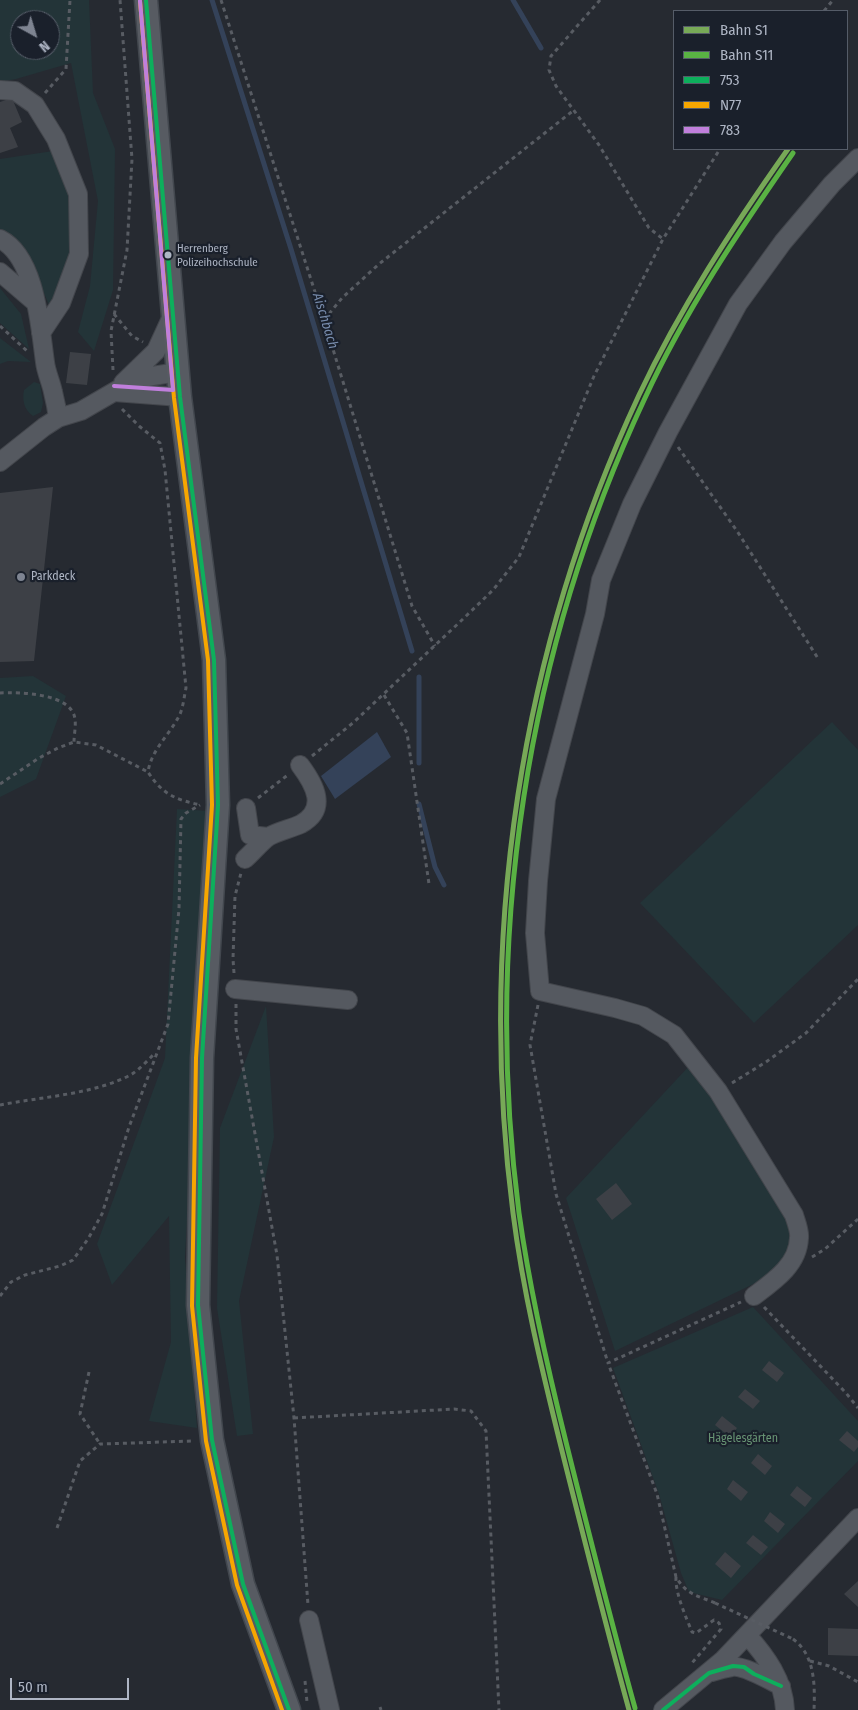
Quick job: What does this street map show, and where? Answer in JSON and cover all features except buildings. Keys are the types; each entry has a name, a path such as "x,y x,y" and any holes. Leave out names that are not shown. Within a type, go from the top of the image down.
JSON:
{"main road":[{"path":"146,0 180,397 214,660 202,1058 198,1305 212,1440 243,1584 289,1710"}],"street":[{"path":"0,90 15,90 34,105 56,139 78,194 79,254 61,302 41,333"},
{"path":"754,1296 778,1278 795,1256 799,1237 794,1214 718,1091 674,1035 643,1016 540,991 535,933 538,880 546,799 592,623 601,580 632,504 668,432 738,304 783,242 832,184 858,158"},
{"path":"0,239 8,243 27,271 37,304 45,363 58,418"},
{"path":"0,272 37,304"},
{"path":"114,392 156,350 173,314"},
{"path":"0,462 41,429 58,418 81,411 130,382 146,377 178,372"},
{"path":"114,392 180,397"},
{"path":"245,859 268,837 301,824 314,814 318,800 311,779 300,765"},
{"path":"246,808 250,835 268,837"},
{"path":"236,989 348,1000"},
{"path":"669,1706 709,1673 858,1518"},
{"path":"309,1620 330,1710"},
{"path":"747,1635 758,1647 781,1686 785,1710"},
{"path":"709,1673 733,1666 744,1668 781,1686"}],"path":[{"path":"34,105 66,69 70,0"},
{"path":"120,0 132,159 127,250 111,331 114,392 122,408 139,426 160,443 165,470 186,688 180,716 155,752 148,772"},
{"path":"221,0 324,320 412,606 435,646"},
{"path":"600,0 551,56 548,70 556,86 600,146 649,228 663,239"},
{"path":"324,320 342,298 379,264 574,110"},
{"path":"246,808 354,722 384,695 493,590 519,557 594,376 663,239 719,150"},
{"path":"0,326 32,355 44,352"},
{"path":"668,432 737,531 819,660"},
{"path":"0,692 42,695 56,699 69,707 75,718 74,742"},
{"path":"384,695 408,733 429,884"},
{"path":"0,784 39,758 74,742 96,745 148,772 156,785 175,798 209,805"},
{"path":"0,1296 11,1282 25,1275 60,1266 73,1260 102,1214 129,1127 168,1024 179,909 181,819 186,813 209,805"},
{"path":"245,859 235,896 233,959 236,989 236,1029 277,1255 294,1418 309,1620"},
{"path":"718,1091 766,1062 806,1033 858,979"},
{"path":"540,991 530,1045 556,1194 608,1363 657,1494 678,1592 692,1632 696,1633 714,1620 719,1623 721,1630 690,1664"},
{"path":"0,1106 98,1087 120,1080 134,1072 156,1053"},
{"path":"809,1259 825,1249 858,1219"},
{"path":"608,1363 754,1296 858,1408"},
{"path":"89,1372 80,1414 100,1444"},
{"path":"294,1418 454,1409 471,1411 480,1421 486,1430 499,1710"},
{"path":"57,1528 80,1461 100,1444 212,1440"},
{"path":"676,1577 683,1588 696,1596 793,1639 805,1651 812,1666 814,1710"},
{"path":"810,1661 830,1666 858,1682"}],"green space":[{"path":"0,0 89,0 93,93 115,149 113,290 94,351 78,332 90,286 98,201 71,63 0,82"},
{"path":"53,151 73,205 72,253 50,307 30,262 0,235 0,159"},
{"path":"0,288 21,314 29,349 0,323"},
{"path":"0,338 31,362 8,361 0,364"},
{"path":"34,382 40,384 43,403 41,412 33,416 26,408 23,397 24,390"},
{"path":"33,676 66,696 36,779 0,797 0,678"},
{"path":"832,722 858,750 858,925 754,1023 640,903"},
{"path":"177,809 210,811 185,1257 197,1428 149,1421 171,1342 169,1216 112,1285 97,1244 165,1058"},
{"path":"266,1006 274,1137 239,1301 253,1434 237,1436 217,1308 220,1128"},
{"path":"691,1064 787,1220 791,1239 790,1250 784,1261 772,1275 615,1351 566,1198"},
{"name":"Hägelesgärten","path":"753,1307 858,1421 858,1461 722,1600 689,1592 681,1573 659,1494 613,1368"}],"water":[{"path":"377,732 391,757 335,799 321,776"}],"waterway":[{"name":"Aischbach","path":"212,0 291,249 412,651"},
{"path":"513,0 541,48"},
{"path":"419,677 419,763"},
{"path":"419,804 435,867 444,885"}],"rail line":[{"name":"S1","path":"629,1710 547,1389 517,1243 503,1108 501,1004 506,899 518,795 537,693 564,591 598,492 639,395 672,331 727,238 787,150"},
{"name":"S11","path":"635,1708 553,1389 523,1243 509,1109 507,1004 512,900 524,796 543,694 570,593 604,494 645,398 677,334 733,242 793,153"}],"transit line":[{"name":"753","path":"146,0 180,397 214,660 218,805 202,1058 198,1305 212,1440 243,1584 289,1710"},
{"name":"N77","path":"140,1 174,398 208,660 212,805 196,1058 192,1306 206,1441 237,1585 282,1710"},
{"name":"783","path":"114,386 173,390 140,1"},
{"name":"753","path":"663,1710 709,1673 733,1666 744,1667 754,1674 781,1686"}],"place":[{"name":"Herrenberg Polizeihochschule","path":"168,255"},
{"name":"Parkdeck","path":"21,577"}]}
